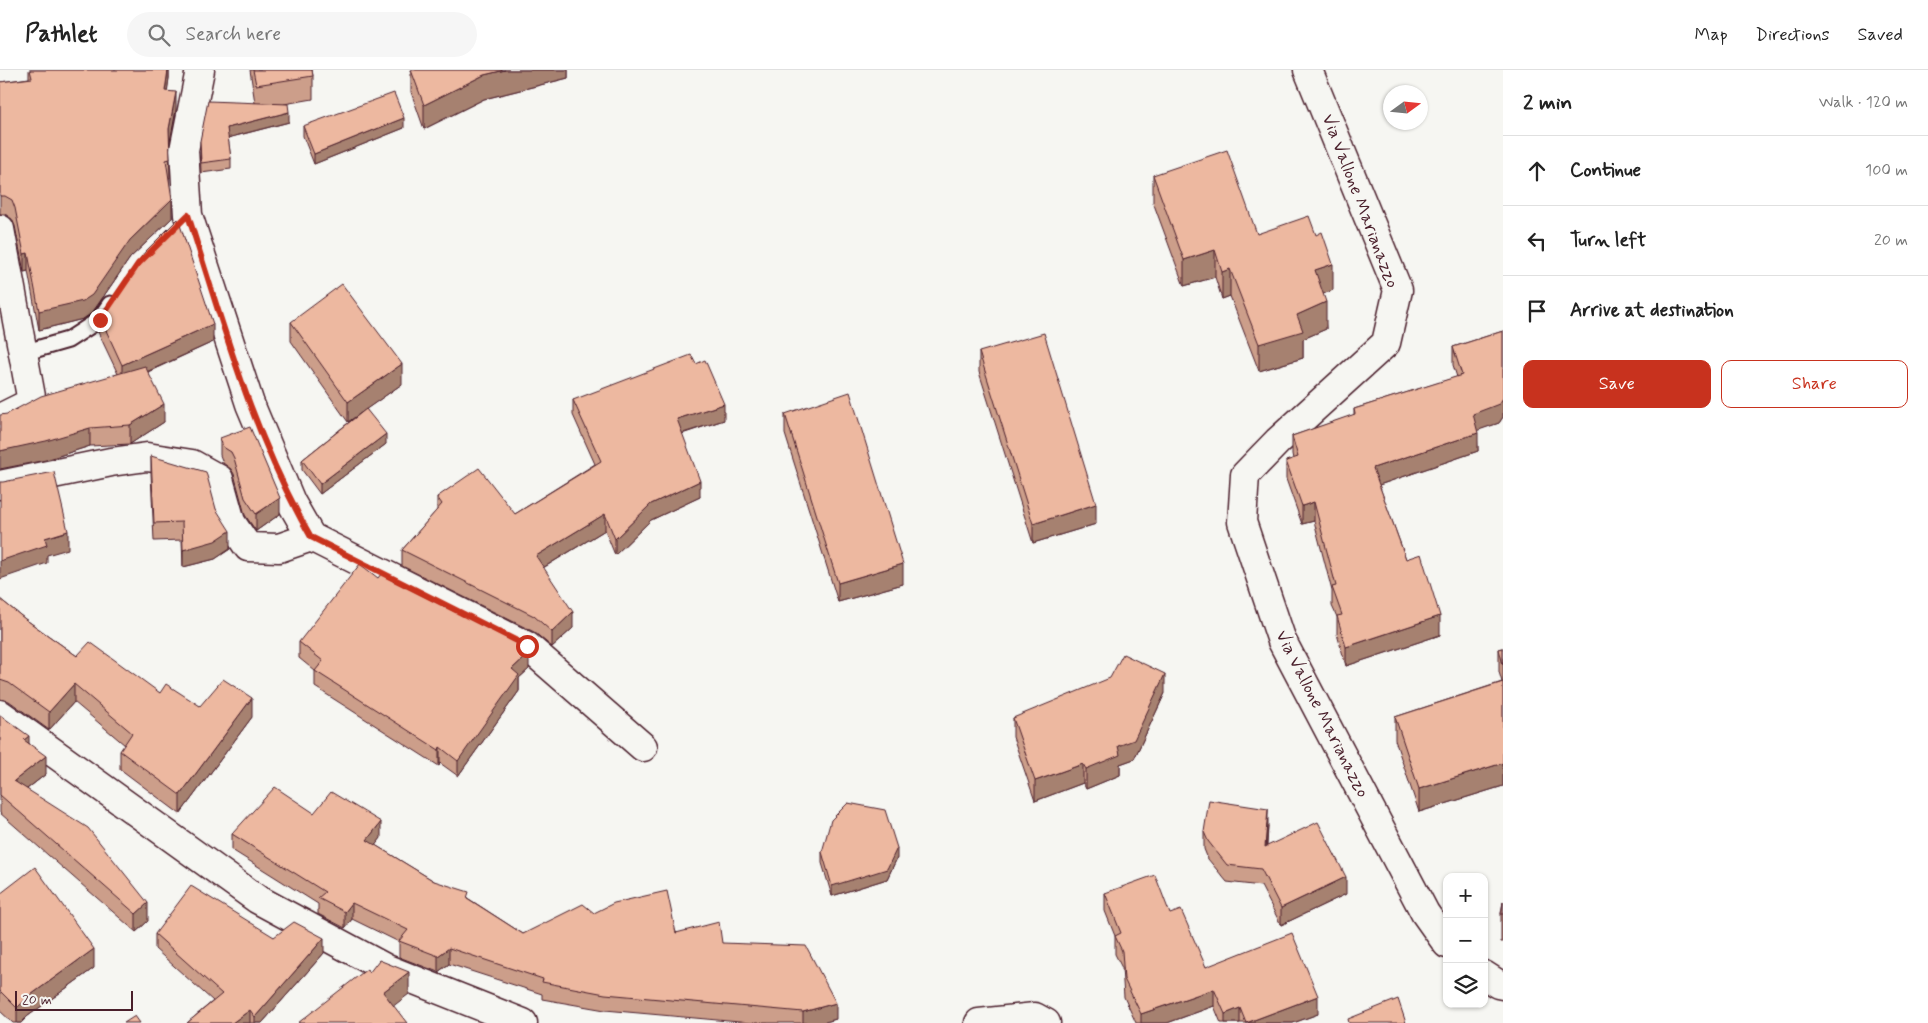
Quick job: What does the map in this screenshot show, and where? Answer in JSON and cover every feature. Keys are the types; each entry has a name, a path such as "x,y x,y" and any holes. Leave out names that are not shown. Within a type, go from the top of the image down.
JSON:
{"street":[{"path":"200,70 184,150 180,222 250,404 291,502 311,537 527,646 643,747"},
{"name":"Via Vallone Marianazzo","path":"1308,70 1398,290 1386,343 1278,440 1245,475 1242,522 1282,641 1425,913 1443,938"},
{"path":"0,229 32,402 0,418"},
{"path":"0,485 147,456 192,464 219,480 231,522 248,547 280,548 311,537"},
{"path":"0,714 257,899 387,969 523,1023"},
{"path":"1488,978 1503,985"},
{"path":"979,1023 1035,1017 1046,1023"}],"lane":[{"path":"23,353 68,340 100,320 116,296"}],"building":[{"path":"30,70 168,70 165,91 176,92 169,129 170,159 166,160 172,199 130,240 92,295 83,301 39,311 28,253 24,254 15,208 12,200 5,196 0,196 0,82 32,78"},
{"path":"253,70 312,70 313,76 256,85"},
{"path":"411,70 505,70 484,75 424,105"},
{"path":"394,93 404,118 314,154 303,126"},
{"path":"208,101 288,104 289,112 227,128 231,159 201,163 200,141"},
{"path":"1227,150 1257,234 1309,216 1316,235 1322,232 1333,264 1315,270 1326,302 1297,315 1303,331 1259,344 1230,269 1222,272 1215,250 1184,260 1153,175"},
{"path":"178,219 213,324 122,365 98,313 107,307 145,252"},
{"path":"342,284 402,364 348,402 291,322"},
{"path":"1503,331 1503,398 1499,404 1473,414 1478,433 1373,468 1406,559 1421,554 1440,616 1346,647 1337,616 1342,615 1332,587 1336,586 1314,502 1302,506 1286,461 1298,457 1292,436 1355,414 1354,409 1462,375 1453,347"},
{"path":"1044,333 1096,504 1033,524 979,352"},
{"path":"691,355 696,364 705,360 724,404 677,419 700,481 651,504 615,539 605,514 536,556 573,612 552,632 534,616 402,550 442,504 437,497 479,468 515,514 601,461 573,400"},
{"path":"145,366 164,404 130,425 90,428 46,441 0,451 0,415 7,414 41,396"},
{"path":"850,392 903,564 838,583 785,414"},
{"path":"366,409 386,434 320,484 302,460"},
{"path":"250,427 280,498 256,514 245,498 234,458 231,452 223,447 220,438"},
{"path":"151,456 206,472 216,509 230,531 215,541 183,550 182,522 154,523"},
{"path":"54,472 68,531 45,538 47,545 0,561 0,482"},
{"path":"360,564 378,578 381,574 518,643 529,653 512,669 519,675 458,761 440,747 439,750 315,671 323,661 299,642"},
{"path":"0,599 77,656 90,642 160,693 166,684 200,706 223,679 252,698 180,795 120,751 132,733 74,684 49,712 9,683 0,680"},
{"path":"1503,648 1503,665 1499,649"},
{"path":"1123,654 1165,674 1134,740 1118,746 1120,755 1086,769 1083,764 1035,781 1013,718 1110,678"},
{"path":"1503,682 1503,763 1419,789 1395,717"},
{"path":"0,715 29,736 24,740 46,756 14,781 88,828 148,903 136,914 0,795"},
{"path":"275,787 314,813 331,792 381,822 367,840 434,881 469,892 467,898 523,934 583,904 594,913 614,903 667,891 676,933 719,922 722,943 806,946 836,1003 803,1012 605,994 542,982 543,979 449,948 438,956 399,941 408,930 352,903 345,912 318,898 325,892 232,834"},
{"path":"1209,800 1268,809 1265,847 1318,822 1346,877 1281,908 1261,869 1227,865 1208,841 1204,832"},
{"path":"848,803 885,810 897,848 887,869 832,886 822,852 831,820"},
{"path":"35,867 94,949 28,997 17,1008 0,991 0,894"},
{"path":"1155,875 1170,914 1181,910 1206,967 1292,933 1318,996 1246,1023 1240,1008 1225,1014 1214,989 1141,1014 1124,979 1122,951 1115,936 1121,933 1105,893"},
{"path":"191,886 274,937 294,922 324,938 255,1017 250,1010 232,1023 187,1023 222,994 155,934"},
{"path":"379,960 409,972 383,992 407,1023 298,1023 367,969 369,973"},
{"path":"1398,999 1406,1023 1349,1023 1348,1019"},
{"path":"135,1016 140,1023 124,1023"}],"route":[{"path":"100,320 138,264 188,215 250,404 291,502 311,537 527,646"}]}
